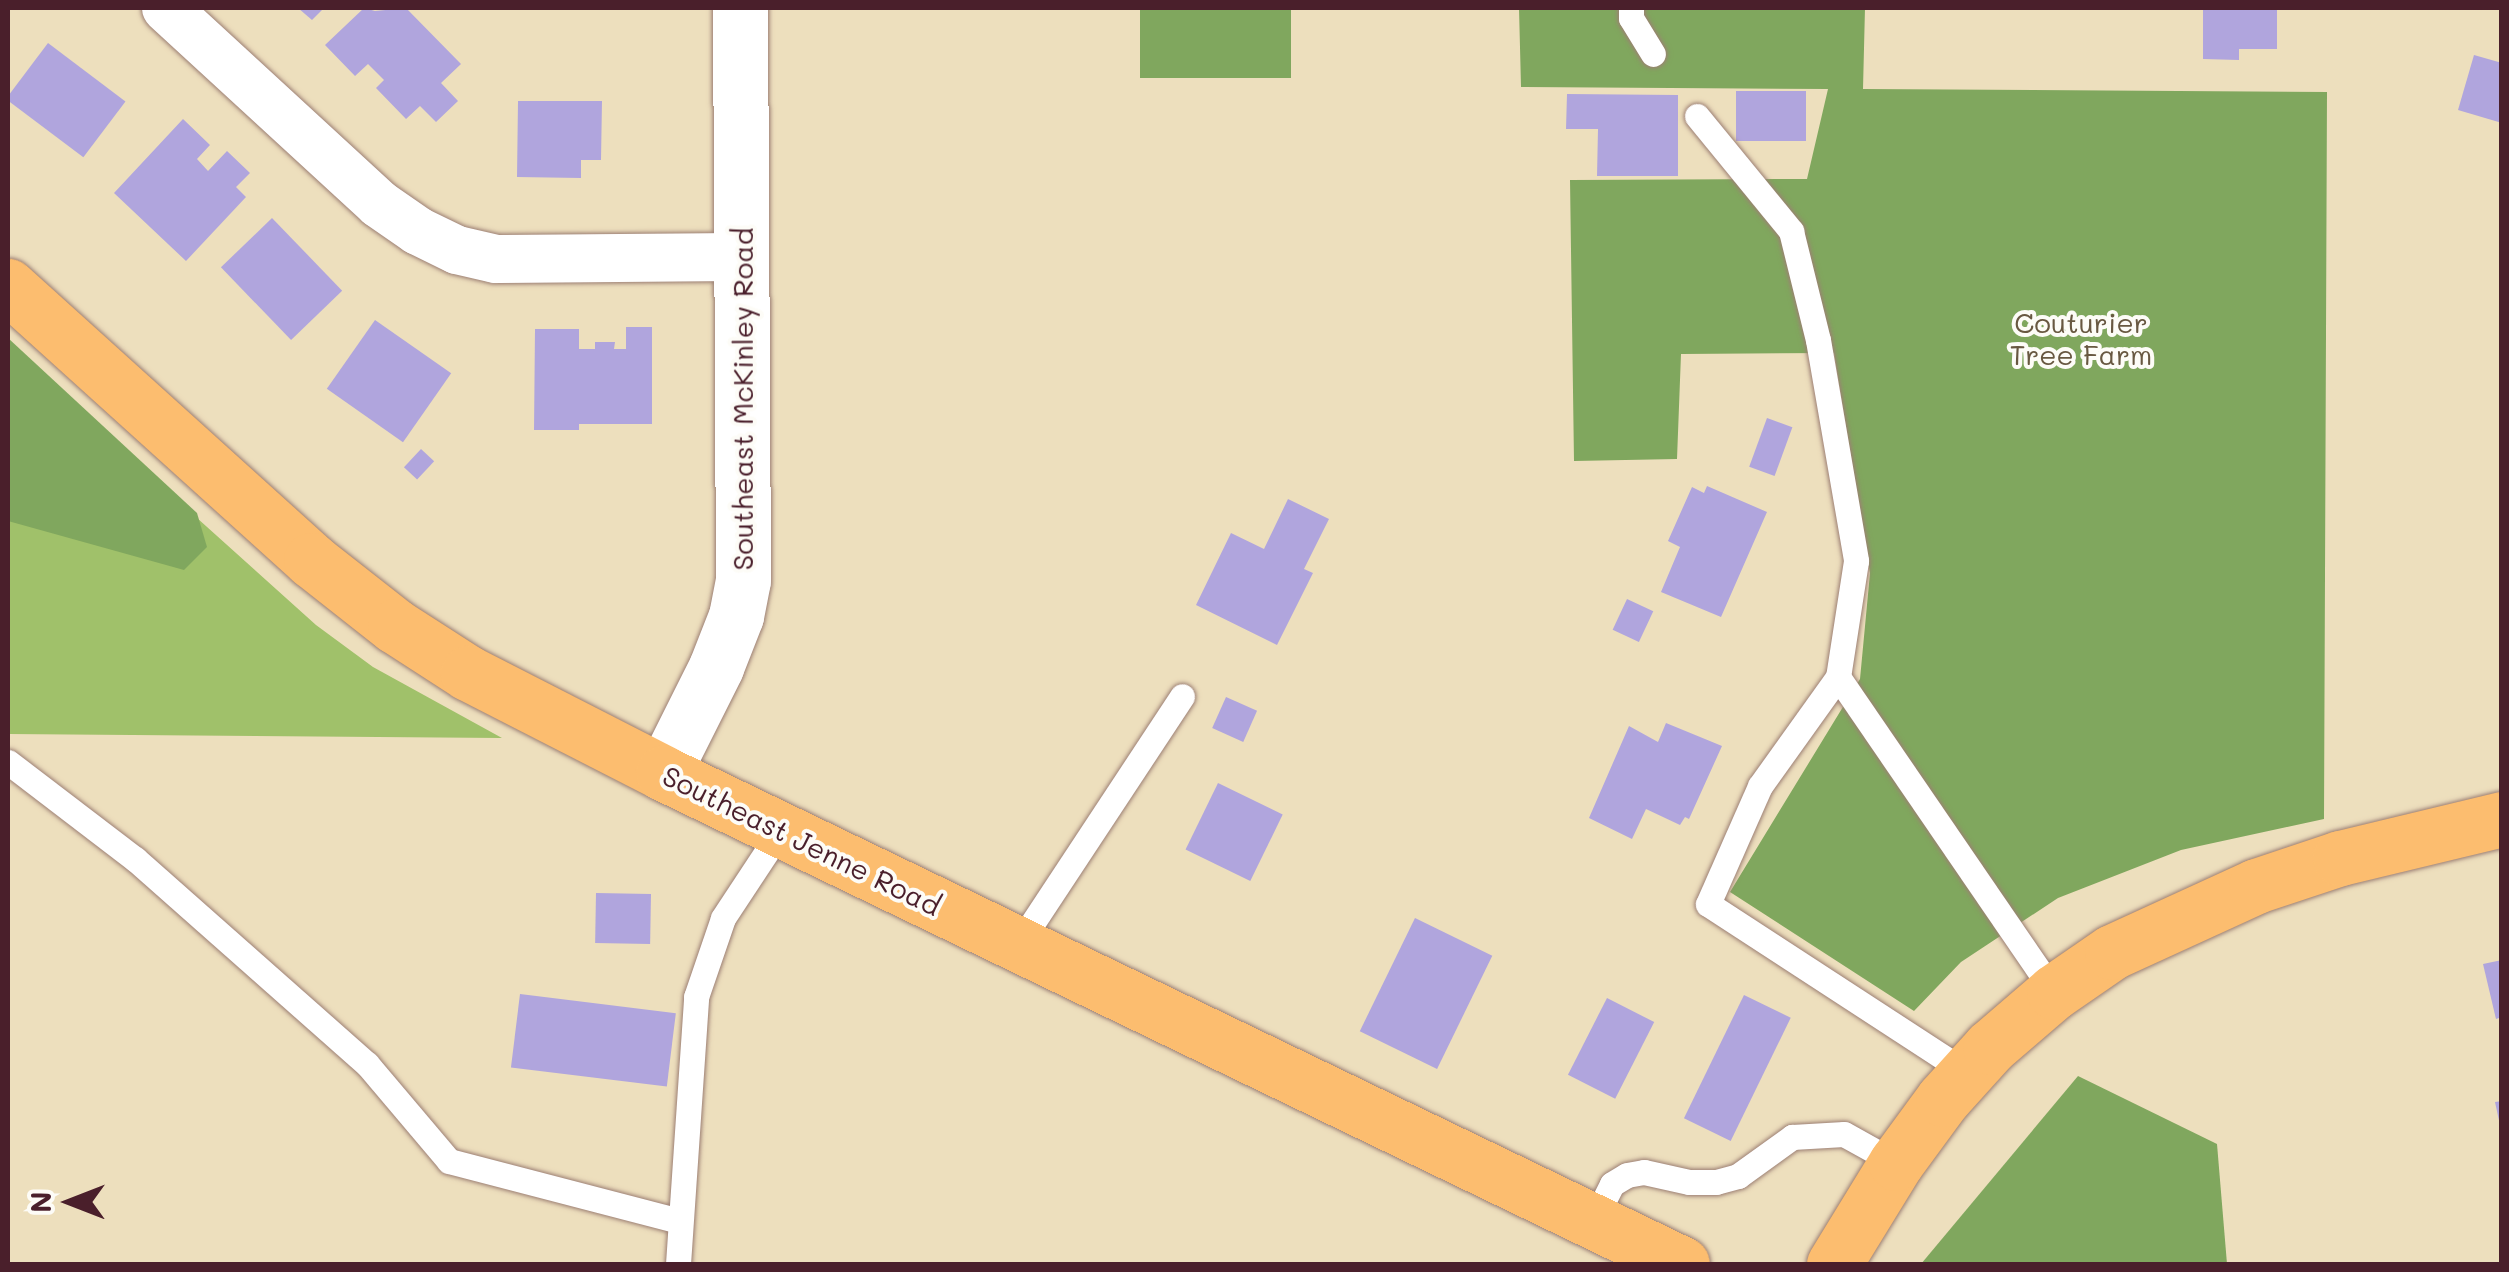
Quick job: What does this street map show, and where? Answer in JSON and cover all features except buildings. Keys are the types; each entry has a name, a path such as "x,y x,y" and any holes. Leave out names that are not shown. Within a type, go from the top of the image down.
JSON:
{"main road":[{"name":"Southeast Jenne Road","path":"8,286 311,560 395,626 468,672 663,773 1682,1264"},
{"path":"1834,1264 1896,1162 1967,1073 2054,992 2112,952 2256,886 2340,858 2502,819"}],"street":[{"path":"166,8 379,204 418,231 457,250 496,259 742,258"},
{"name":"Southeast McKinley Road","path":"663,773 716,666 736,616 743,580 740,8"}],"lane":[{"path":"1630,8 1631,18 1653,54"},
{"path":"1696,116 1792,231 1818,340 1856,561 1838,677 1760,786 1708,904 1967,1073"},
{"path":"1838,677 2054,992"},
{"path":"1018,945 1182,696"},
{"path":"8,762 134,859 368,1064 448,1161 679,1221"},
{"path":"678,1264 696,998 722,918 782,830"},
{"path":"1592,1222 1612,1184 1626,1174 1644,1172 1689,1182 1716,1182 1738,1176 1792,1137 1844,1134 1896,1162"}],"green space":[{"path":"1140,8 1291,8 1291,78 1140,78"},
{"name":"Couturier Tree Farm","path":"1519,8 1865,8 1863,89 2327,92 2324,819 2181,850 2058,898 1961,962 1914,1011 1730,892 1860,679 1870,573 1834,353 1681,354 1677,459 1574,461 1570,180 1807,179 1828,89 1521,87"},
{"path":"8,338 197,513 207,547 184,570 8,521"},
{"path":"8,348 316,625 373,667 502,738 8,734"},
{"path":"2078,1076 2217,1144 2227,1264 1921,1264"}]}
